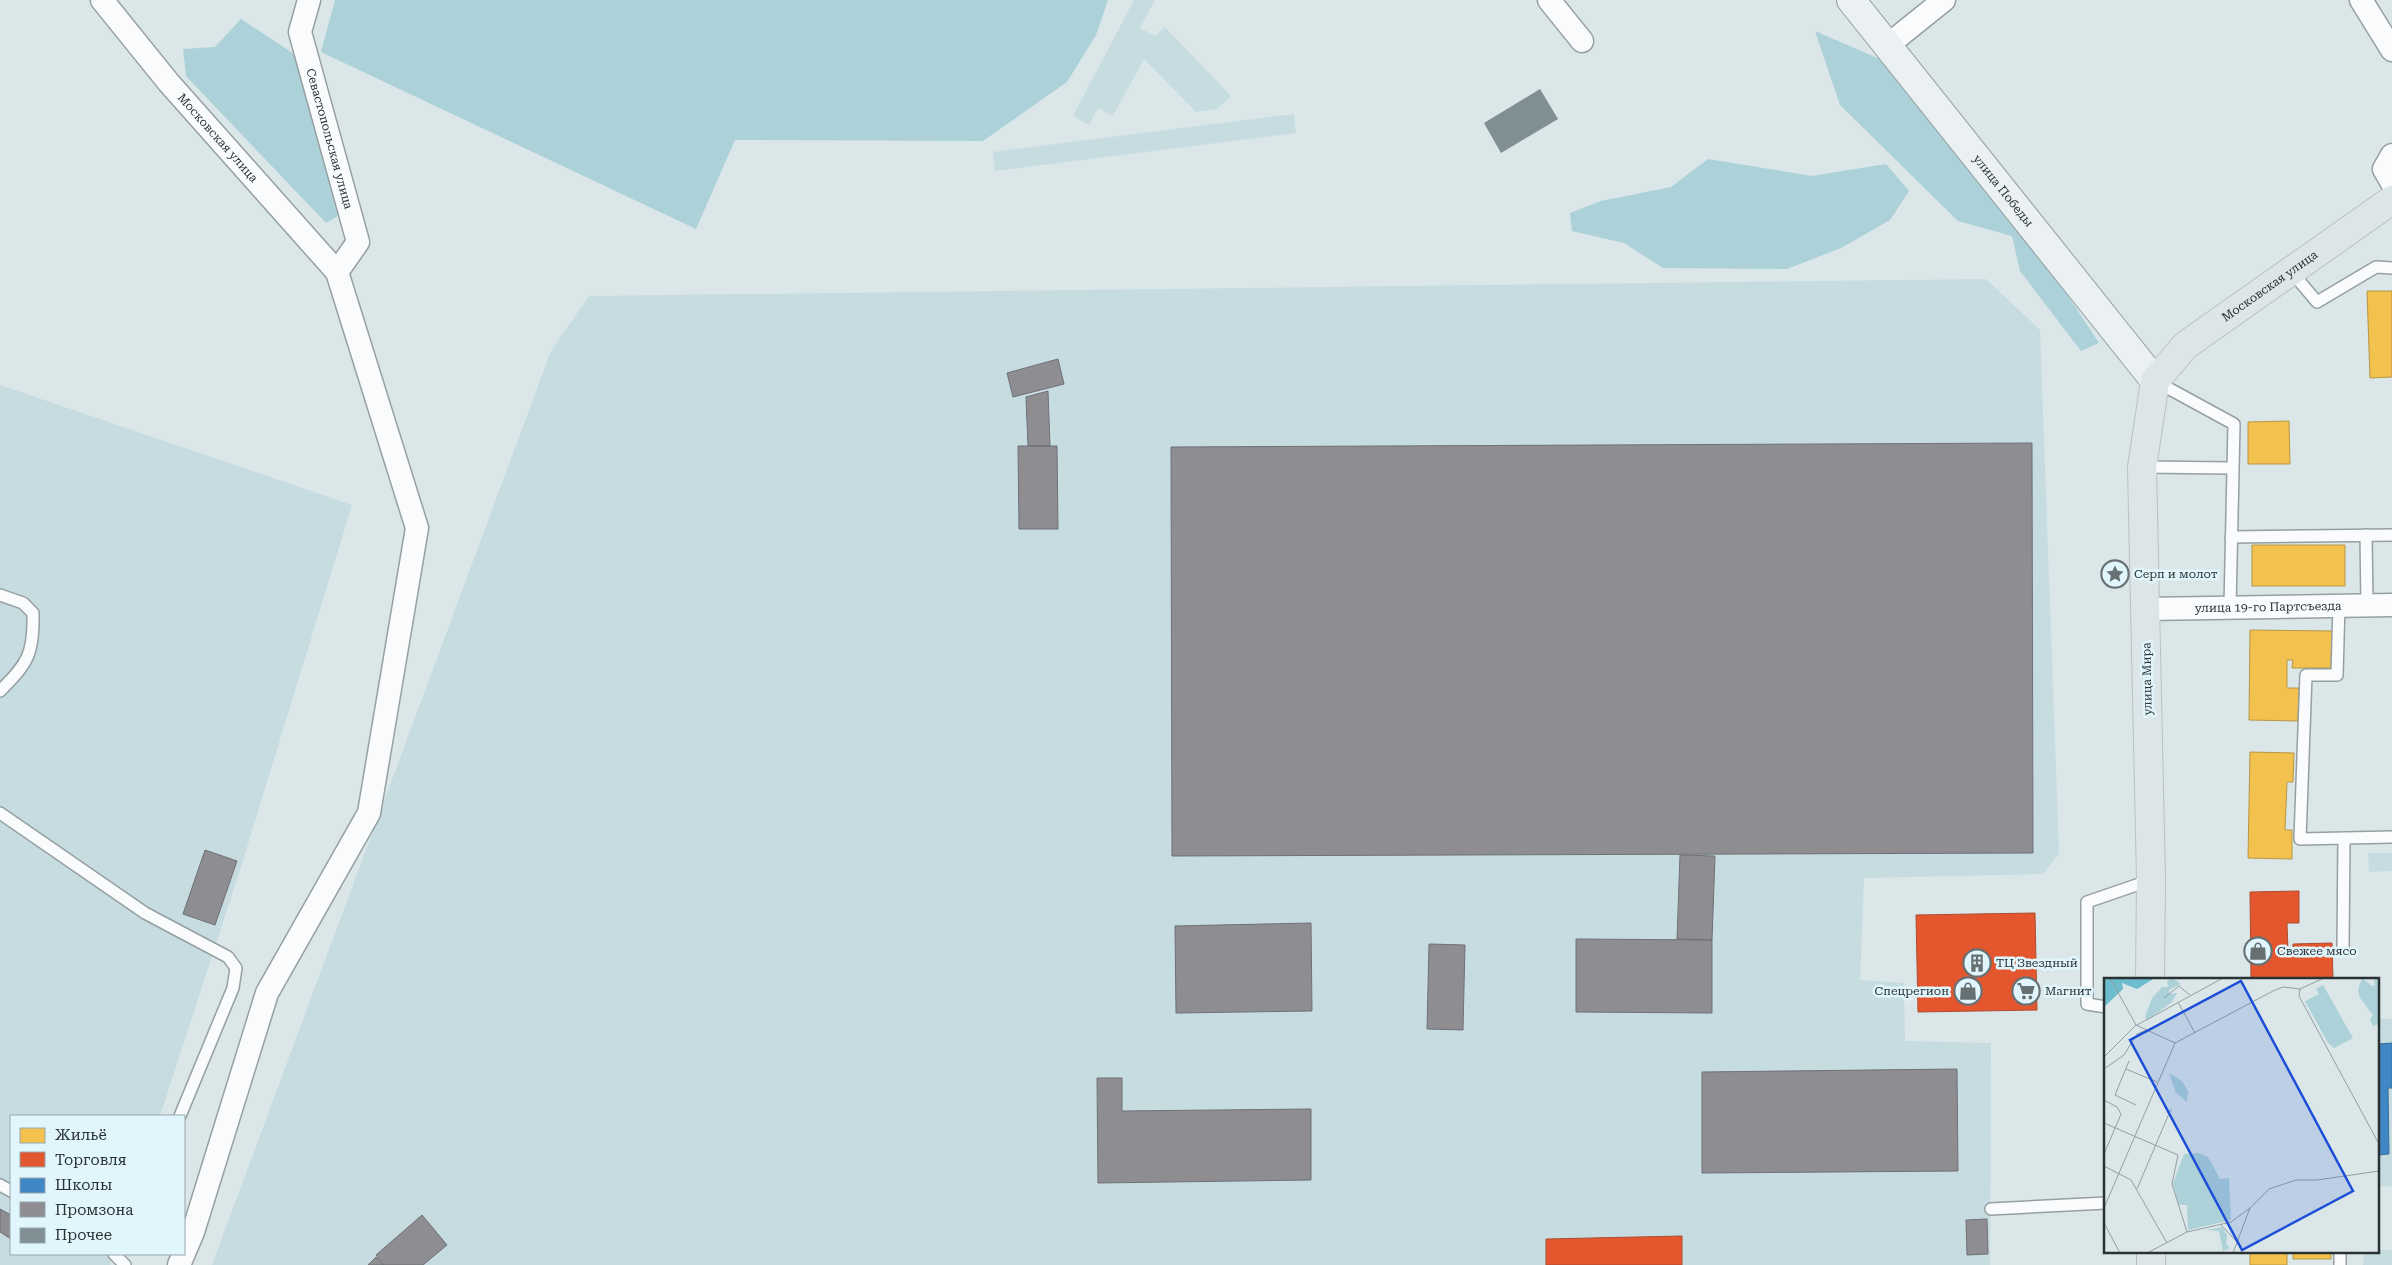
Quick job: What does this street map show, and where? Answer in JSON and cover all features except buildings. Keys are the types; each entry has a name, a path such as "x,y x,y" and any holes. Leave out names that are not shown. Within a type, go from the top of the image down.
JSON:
{"main road":[{"name":"Московская улица","path":"2155,381 2186,345 2392,200"},
{"name":"улица Мира","path":"2150,978 2151,880 2142,467 2155,381"},
{"path":"2151,1252 2151,1265"}],"street":[{"name":"Московская улица","path":"102,0 169,83 337,272"},
{"name":"Севастопольская улица","path":"309,0 300,32 358,242 337,272"},
{"path":"1549,0 1582,41"},
{"name":"улица Победы","path":"1852,0 2155,381"},
{"path":"1888,45 1944,0"},
{"path":"2361,0 2392,50"},
{"path":"2392,155 2384,169 2392,183"},
{"path":"185,1251 193,1232 267,993 368,813 417,528 337,272"},
{"name":"улица 19-го Партсъезда","path":"2146,609 2392,605"}],"lane":[{"path":"2290,270 2317,302 2376,267 2392,268"},
{"path":"2155,381 2234,424 2230,607"},
{"path":"2142,467 2232,468"},
{"path":"2231,536 2392,535"},
{"path":"2366,536 2366,605"},
{"path":"0,595 22,603 33,614 34,634 30,654 21,670 0,692"},
{"path":"2339,605 2337,676 2306,675 2300,839 2392,837"},
{"path":"0,813 145,913 228,957 236,968 233,988 180,1115"},
{"path":"2343,948 2344,838"},
{"path":"2104,1007 2087,1004 2087,902 2151,880"},
{"path":"1990,1210 2104,1203"},
{"path":"2340,1252 2340,1265"}],"shaded area":[{"path":"335,0 1108,0 1096,35 1067,82 983,141 735,140 696,229 321,52"},
{"path":"1134,0 1155,0 1140,28 1155,36 1165,27 1231,96 1217,109 1196,112 1144,59 1113,116 1098,108 1089,125 1073,116"},
{"path":"241,19 294,54 338,216 326,223 186,76 183,49 215,47"},
{"path":"1815,31 1889,63 2032,241 2099,343 2081,351 2020,271 2012,236 1958,221 1840,105"},
{"path":"1294,114 1296,133 995,171 993,152"},
{"path":"1708,159 1812,176 1886,164 1909,191 1890,220 1841,248 1787,269 1663,268 1624,243 1572,231 1570,213 1601,201 1671,187"},
{"path":"1986,279 2040,330 2059,853 2043,874 1864,878 1860,980 1904,983 1905,1041 1991,1043 1990,1265 212,1265 551,351 589,296"},
{"path":"0,385 352,505 240,870 160,1115 10,1115 10,1255 114,1255 110,1265 0,1265"},
{"path":"2368,853 2392,853 2392,871 2369,872"},
{"path":"2380,1019 2392,1019 2392,1186 2380,1187"},
{"path":"2392,1250 2392,1265 2363,1265 2364,1252"}],"place":[{"name":"Серп и молот","path":"2115,574"},
{"name":"Свежее мясо","path":"2258,951"},
{"name":"ТЦ Звездный","path":"1977,963"},
{"name":"Спецрегион","path":"1968,991"},
{"name":"Магнит","path":"2026,991"}]}
